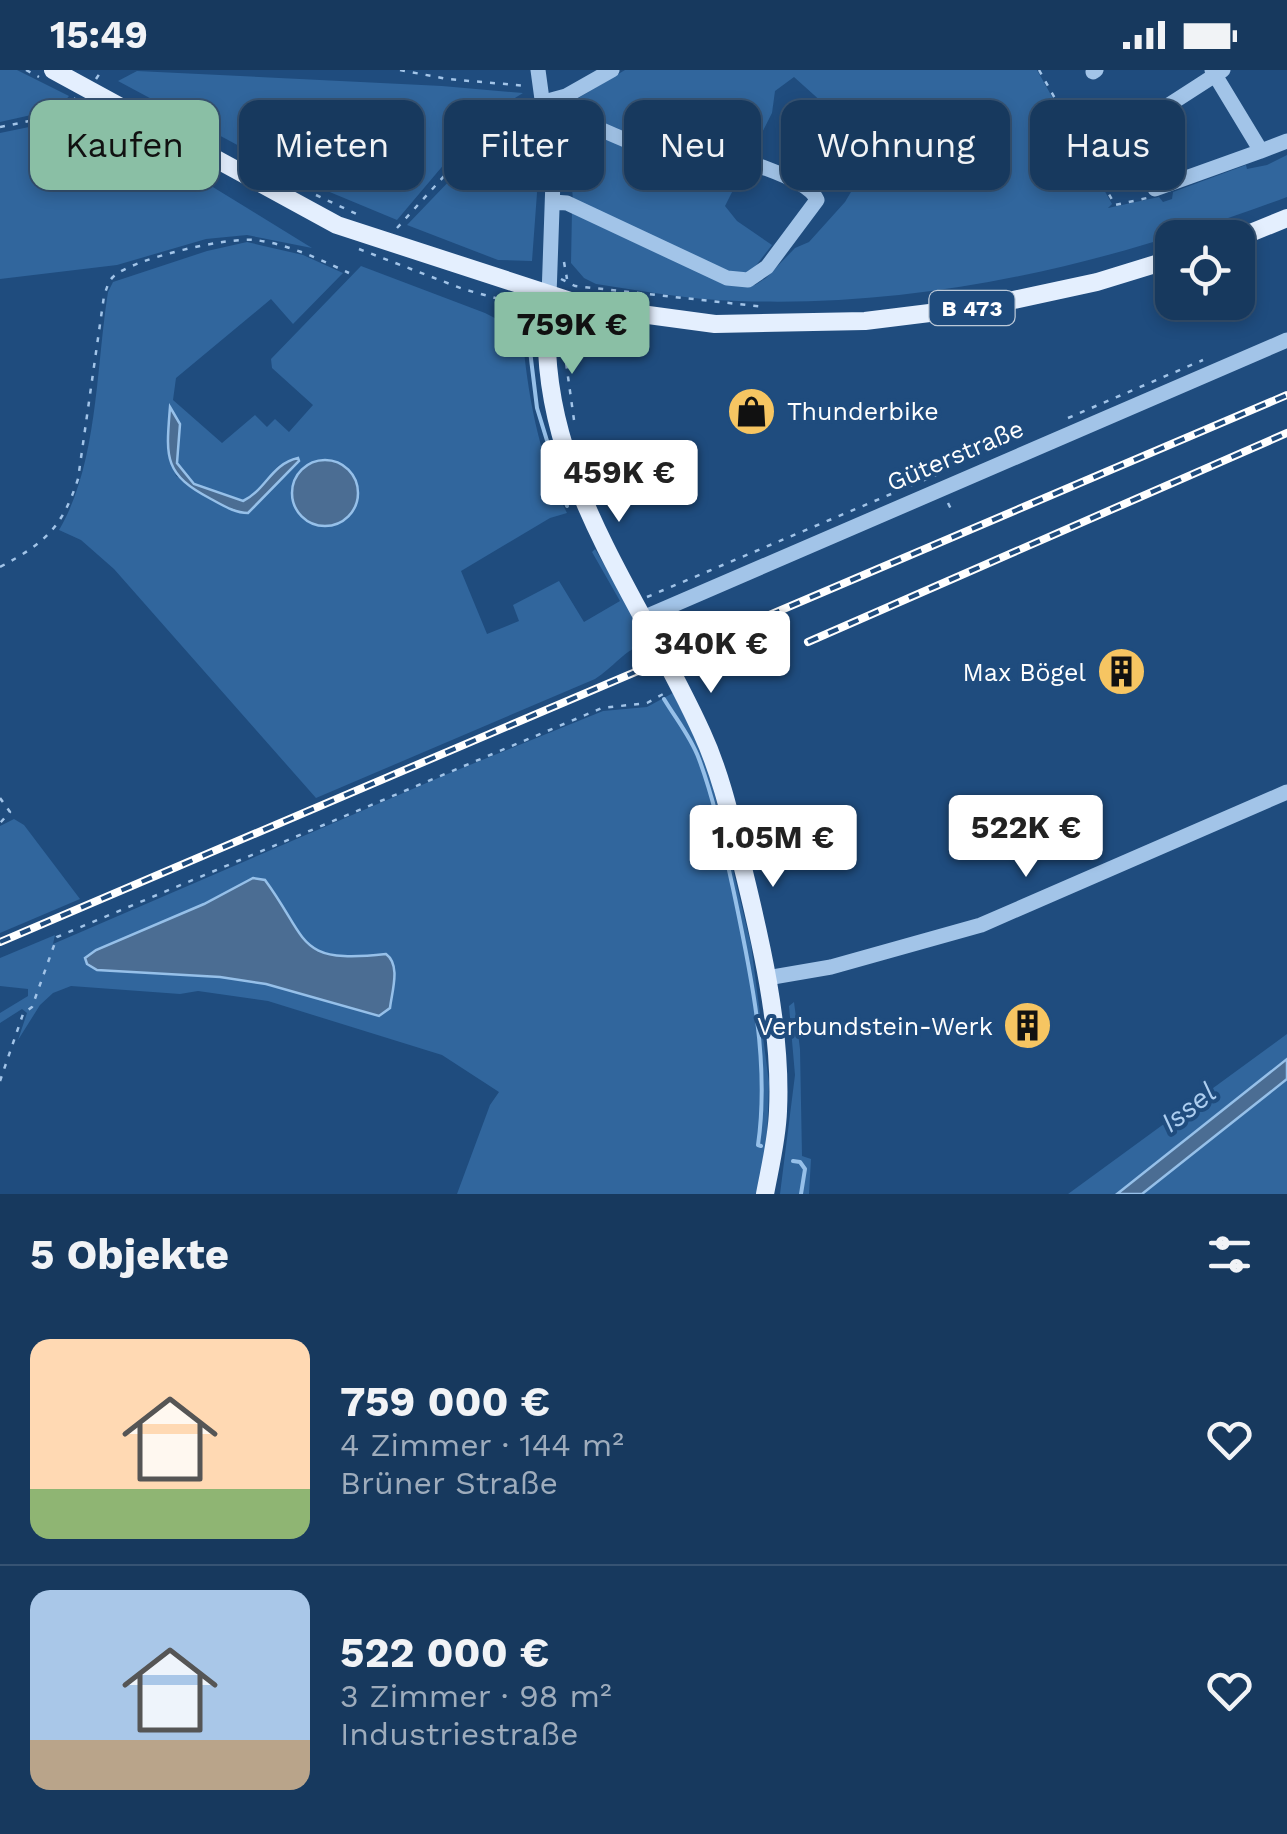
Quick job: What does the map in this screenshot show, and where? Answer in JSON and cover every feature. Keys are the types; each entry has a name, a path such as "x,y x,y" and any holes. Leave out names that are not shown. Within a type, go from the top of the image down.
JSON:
{"main road":[{"name":"B 473","path":"53,70 304,208 383,242 576,304 714,324 865,320 986,306 1097,282 1155,264"},
{"path":"1255,231 1287,218"},
{"path":"549,296 545,328 547,363 560,431 600,540 679,685 718,773 752,905 767,978 778,1112 766,1194"}],"street":[{"path":"538,70 544,100"},
{"path":"543,95 566,96 612,70"},
{"path":"1174,100 1216,72 1261,151"},
{"path":"553,202 566,203 727,278 748,280 767,267 817,200 807,186 705,151 646,148 604,131"},
{"path":"1185,178 1287,141"},
{"path":"549,296 552,190"},
{"name":"Güterstraße","path":"644,618 1287,340"},
{"path":"767,978 866,958 982,925 1287,792"}],"path":[{"path":"400,70 543,95"},
{"path":"1038,70 1055,100"},
{"path":"0,127 54,116 86,88"},
{"path":"383,242 494,121 543,95"},
{"path":"1106,190 1115,205 1152,197 1155,190"},
{"path":"311,193 378,222"},
{"path":"0,567 52,532 71,501 78,479 104,296 110,278 126,268 158,258 246,239 284,246 349,272"},
{"path":"568,280 575,286 778,308"},
{"path":"575,428 564,348 566,335 577,319 576,304"},
{"path":"1060,429 1068,417 1214,356"},
{"path":"645,598 927,477 956,471"},
{"path":"0,1081 23,1014 32,1007 57,937 602,708 647,703 679,685"},
{"path":"0,798 10,812 0,823"}],"shaded area":[{"path":"0,70 17,70 69,96 66,100 30,100 30,115 0,122"},
{"path":"625,70 1037,70 1054,100 1030,100 1030,190 1104,190 1112,204 1108,208 1159,197 1163,202 1172,199 1173,192 1246,165 1247,169 1267,165 1287,155 1287,197 1223,220 1155,220 1155,241 1086,261 949,289 810,301 685,297 596,284 584,278 571,263 572,211 742,286 755,285 795,248 809,242 852,190 1010,190 1010,100 820,100 794,77 775,91 772,113 761,135 761,100 624,100 624,190 733,190 725,206 737,221 772,245 751,272 728,274 573,200 572,190 604,190 604,100 575,100"},
{"path":"137,71 523,93 512,100 444,100 444,164 424,188 424,100 239,100 239,146 219,135 219,100 153,100 118,81"},
{"path":"30,127 30,190 218,190 312,248 247,235 206,239 117,265 0,279 0,133"},
{"path":"444,186 444,190 537,190 532,261 498,260 407,225"},
{"path":"325,190 422,190 397,220"},
{"path":"247,242 303,255 343,273 293,324 271,299 176,378 173,400 222,443 255,415 267,427 275,419 289,432 313,405 272,368 271,359 361,266 485,313 522,332 536,425 567,513 550,518 461,571 487,634 519,621 513,605 559,581 584,622 620,601 592,552 595,549 658,657 653,659 645,644 638,646 595,679 316,798 114,569 81,540 59,530 72,504 88,445 108,292 113,282","holes":["180,424 177,463 194,484 243,501 280,464 245,514 176,476 167,446"]},
{"path":"170,407 180,424 177,463 194,484 243,501 281,466 298,458 299,461 248,513 230,509 195,490 176,472 169,451"},
{"path":"325,460 348,470 358,493 348,516 325,526 302,516 292,493 302,470"},
{"path":"673,693 707,762 751,945 769,1083 767,1140 758,1194 457,1194 490,1105 499,1092 442,1055 268,1001 198,991 180,994 71,986 53,993 40,1005 18,1040 27,1013 22,1009 0,1023 0,1013 28,996 28,989 0,986 0,958 55,935 53,944 603,711 647,707","holes":["253,878 269,890 306,941 338,955 364,956 379,1016 266,984 220,977 97,970 87,964"]},
{"path":"14,819 24,825 80,899 0,933 0,826"},
{"path":"253,878 265,880 299,933 320,951 357,956 386,954 394,971 390,1008 379,1016 266,984 220,977 97,970 87,964 85,958 96,950 204,904"},
{"path":"794,1002 800,1049 802,1156 811,1159 809,1194 780,1194 795,1075 789,1006"},
{"path":"1287,1034 1287,1059 1117,1194 1068,1194"},
{"path":"1287,1059 1287,1079 1142,1194 1117,1194"},
{"path":"1287,1079 1287,1194 1142,1194"}],"waterway":[{"path":"527,326 537,408 567,506"},
{"path":"634,648 641,663"},
{"path":"664,699 699,759 734,893 757,1018 761,1146"},
{"path":"793,1161 800,1162 805,1169 801,1194"}],"railway":[{"path":"0,942 1287,395"},
{"path":"808,642 1287,433"}],"place":[{"name":"Thunderbike","path":"752,411"},
{"name":"Max Bögel","path":"1121,672"},
{"name":"Verbundstein-Werk","path":"1028,1026"}],"water label":[{"name":"Issel","path":"1188,1107"}]}
